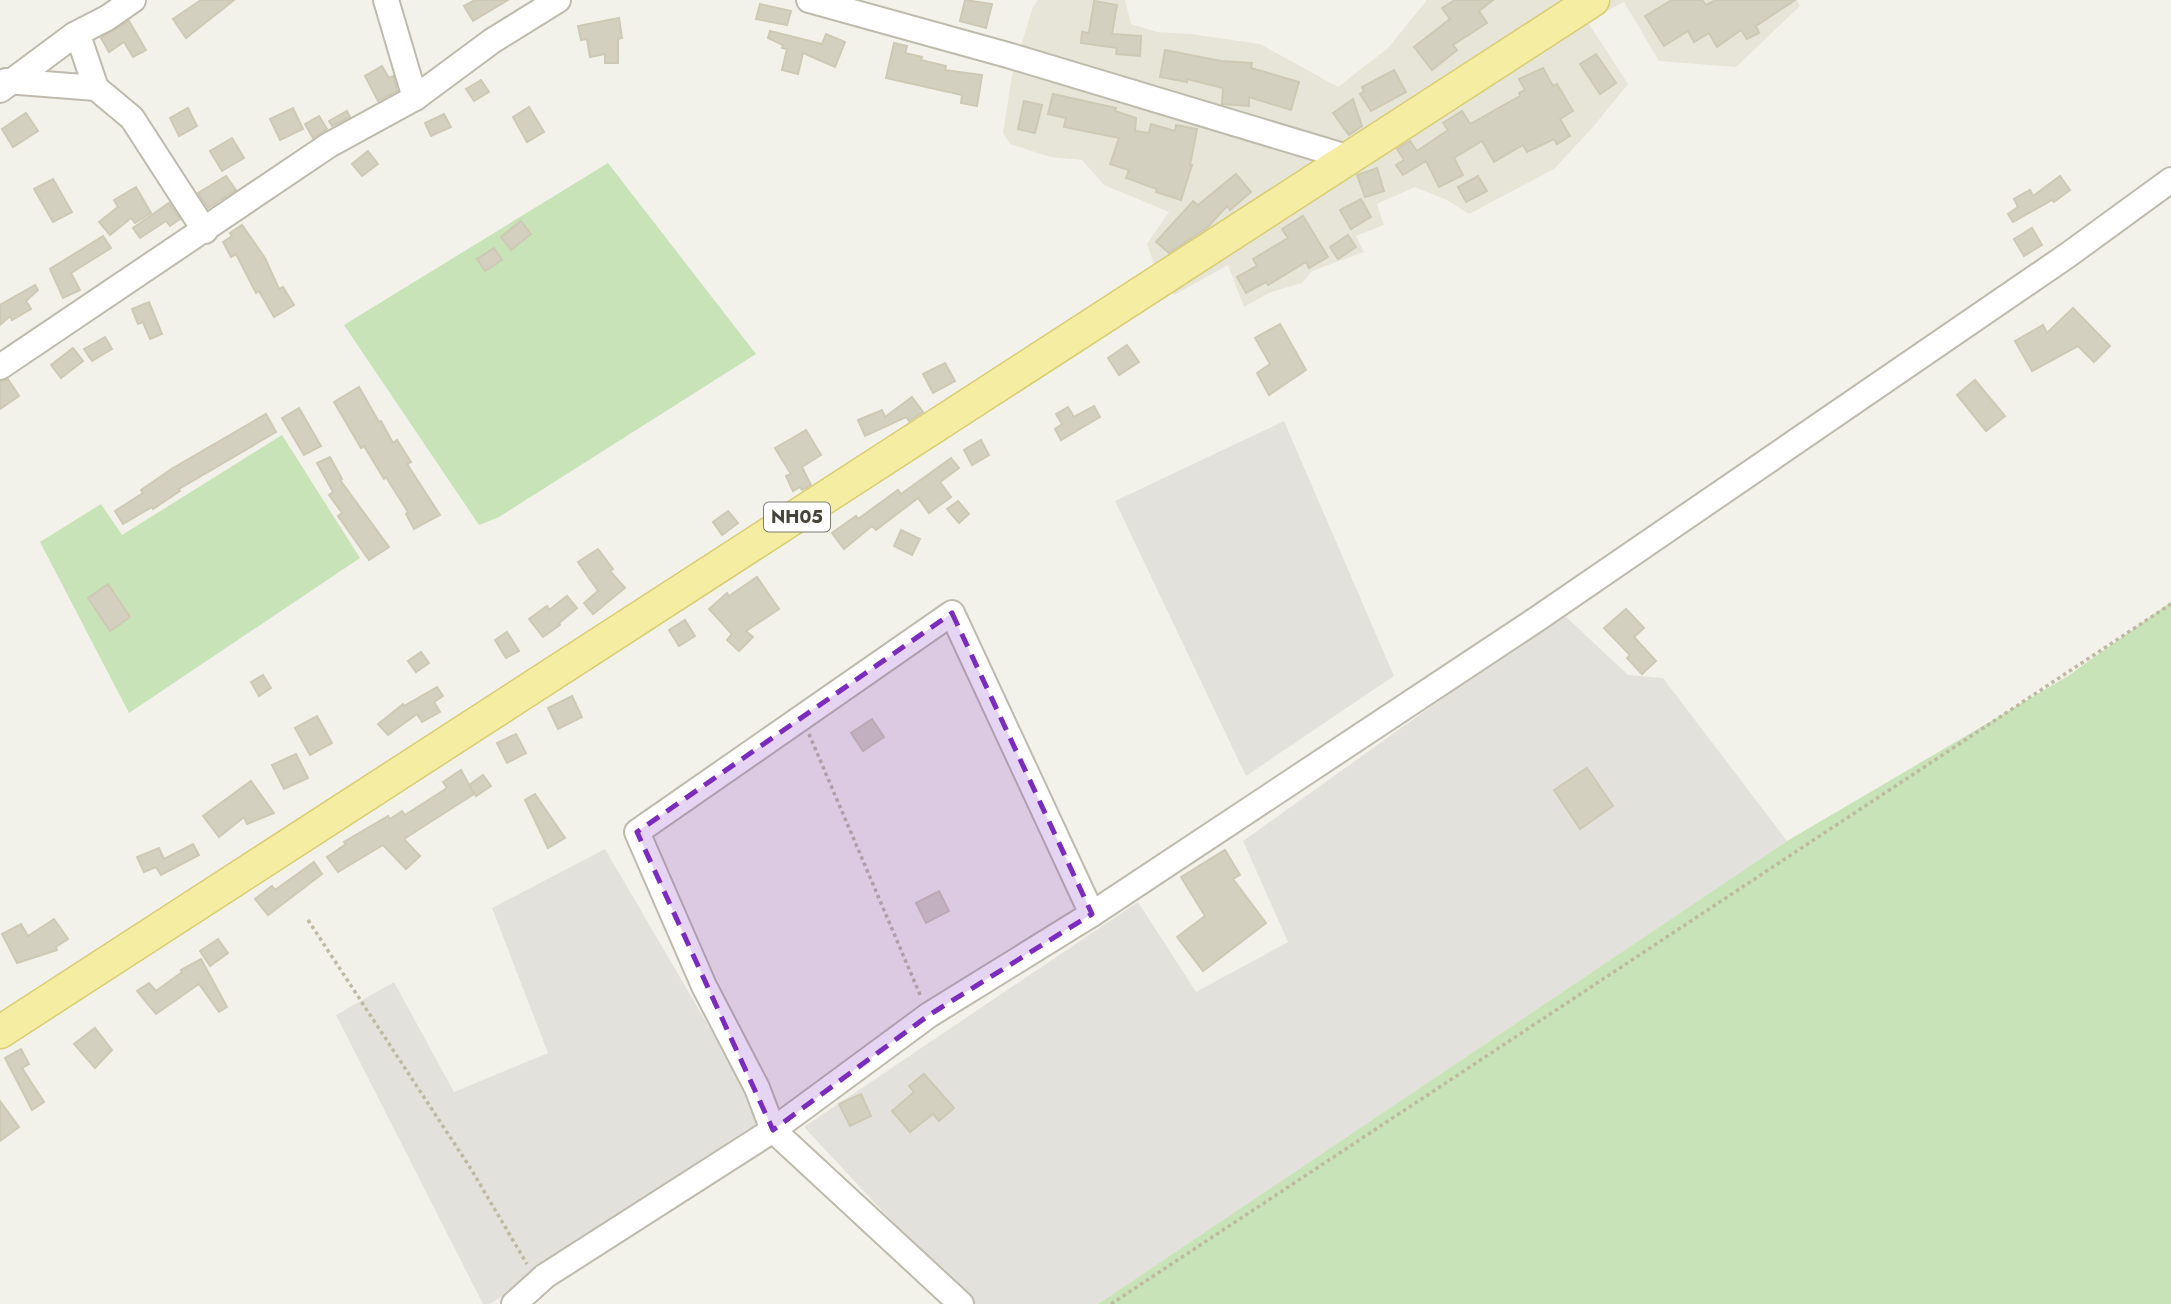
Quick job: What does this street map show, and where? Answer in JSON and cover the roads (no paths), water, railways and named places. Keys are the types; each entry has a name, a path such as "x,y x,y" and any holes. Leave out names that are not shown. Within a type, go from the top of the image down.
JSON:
{"main road":[{"name":"NH05","path":"0,1032 1593,0"}],"street":[{"path":"3,83 74,35 107,18 133,0"},
{"path":"386,0 415,99"},
{"path":"0,367 329,145 415,99 492,41 558,0"},
{"path":"810,0 1011,56 1350,158"},
{"path":"74,35 81,44 96,88 132,118 205,230"},
{"path":"3,83 96,88"},
{"path":"514,1304 538,1283 773,1130 929,1015 1092,914 1560,604 2068,255 2171,180"},
{"path":"961,1304 773,1130 757,1088 704,986 637,832 952,613 1092,914"}]}
